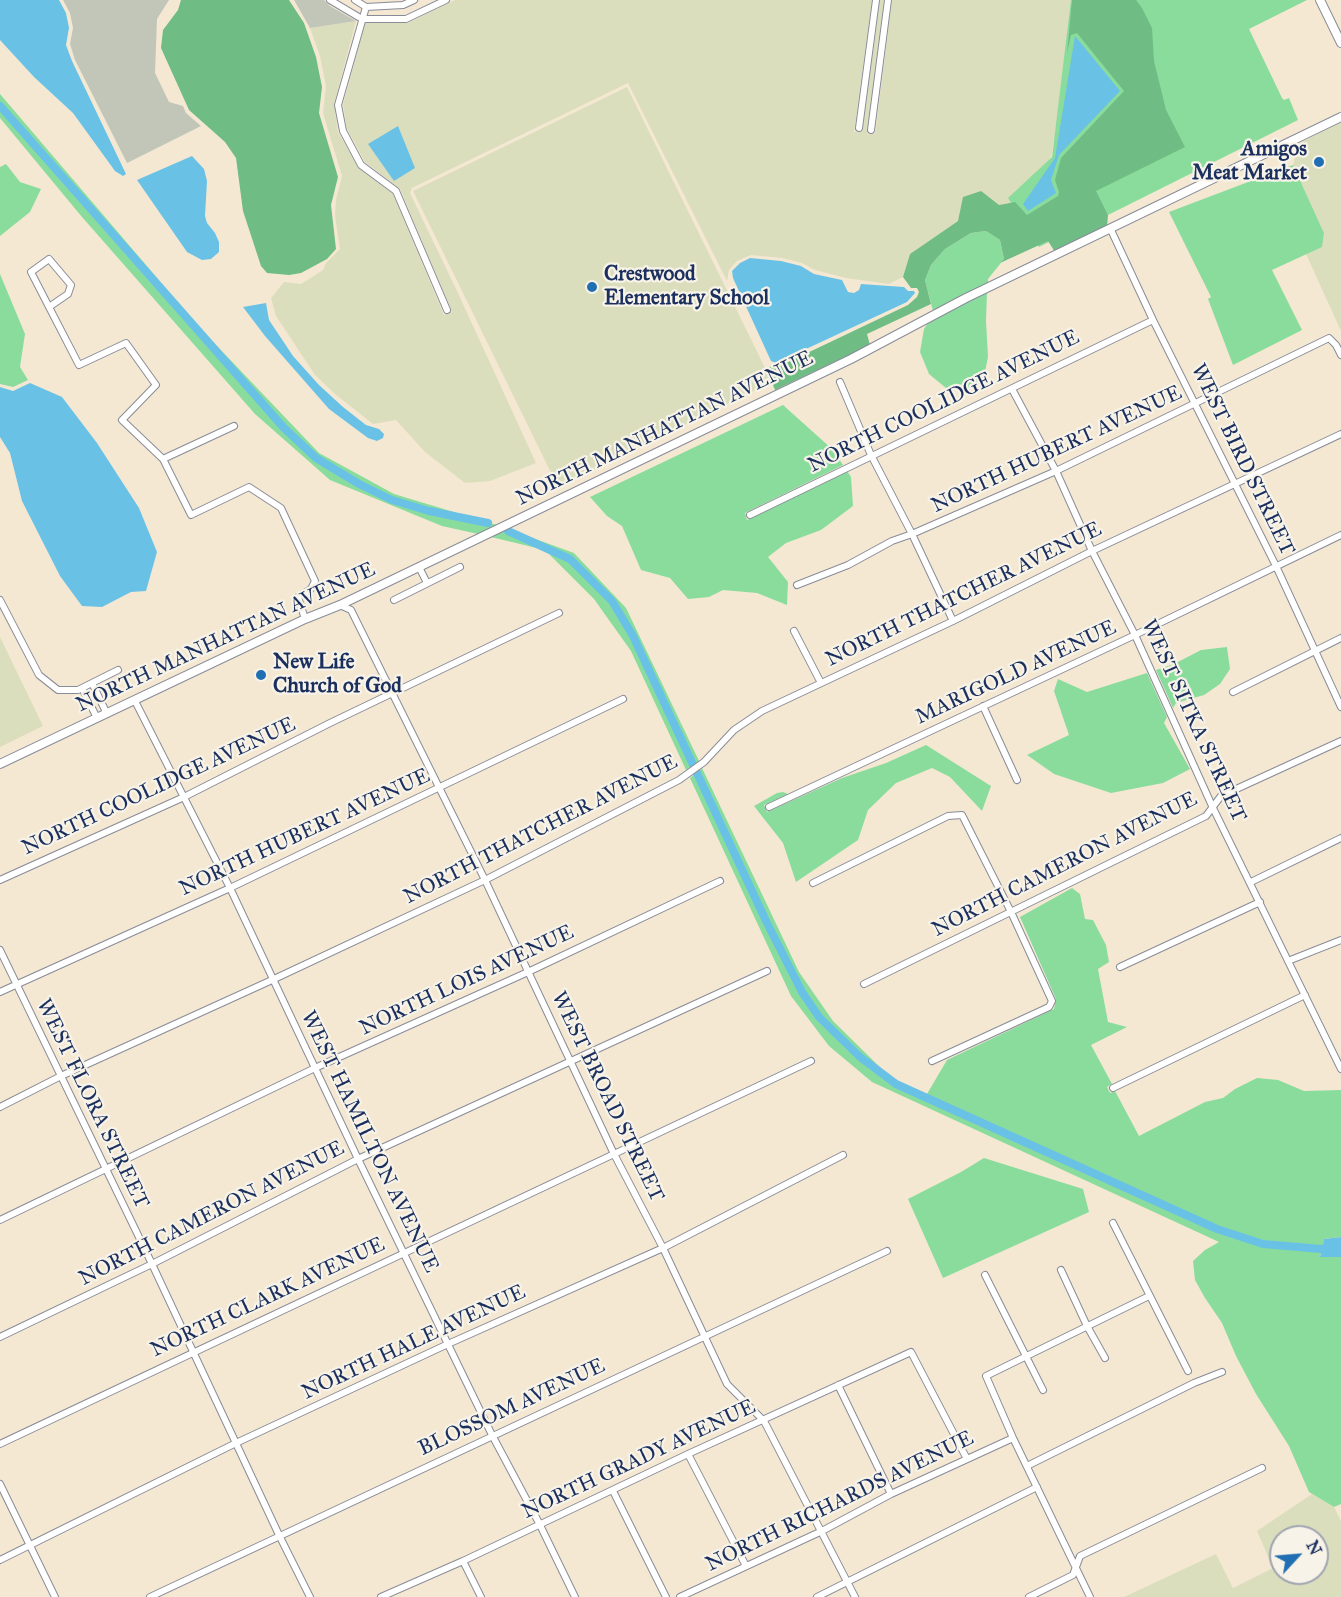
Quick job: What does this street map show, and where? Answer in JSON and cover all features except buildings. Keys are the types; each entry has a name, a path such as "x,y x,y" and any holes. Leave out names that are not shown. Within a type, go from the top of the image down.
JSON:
{"street":[{"path":"330,0 362,19 406,19 446,0"},
{"path":"355,0 366,8 403,5 414,0"},
{"path":"859,128 876,0"},
{"path":"872,130 888,0"},
{"path":"1320,0 1341,43"},
{"path":"366,8 338,105 343,131 362,165 396,191 447,310"},
{"name":"NORTH MANHATTAN AVENUE","path":"0,764 305,619 340,605 851,359 966,298 1341,117"},
{"name":"WEST BIRD STREET","path":"1111,230 1153,320 1276,566 1341,707"},
{"path":"49,307 68,294 71,285 49,259 31,272 49,307 79,365 126,344 156,385 122,420 163,459 191,515 249,487 281,508 315,581 311,589 298,597 305,619"},
{"name":"NORTH COOLIDGE AVENUE","path":"750,515 1153,320"},
{"name":"NORTH HUBERT AVENUE","path":"797,585 848,565 883,546 1056,471 1329,338 1341,355"},
{"path":"840,382 871,455 953,621"},
{"name":"WEST SITKA STREET","path":"1012,389 1056,471 1092,551 1135,635 1213,808 1341,1069"},
{"path":"163,459 234,426"},
{"name":"NORTH THATCHER AVENUE","path":"0,1107 61,1076 485,880 663,789 704,762 734,730 762,711 953,621 1092,551 1341,434"},
{"name":"MARIGOLD AVENUE","path":"769,807 1135,635 1341,535"},
{"path":"419,567 427,584"},
{"path":"394,600 460,567"},
{"path":"0,600 39,675 58,690 82,688 118,670"},
{"name":"WEST BROAD STREET","path":"340,605 351,610 485,880 614,1154 663,1248 727,1384 764,1421 855,1597"},
{"name":"NORTH COOLIDGE AVENUE","path":"0,880 184,797 559,612"},
{"path":"794,631 821,683"},
{"path":"1233,692 1341,638"},
{"path":"92,684 107,714"},
{"path":"82,688 97,718"},
{"name":"NORTH HUBERT AVENUE","path":"0,992 230,888 623,699"},
{"name":"WEST HAMILTON AVENUE","path":"135,701 230,888 272,980 492,1435 575,1597"},
{"path":"983,706 1017,780"},
{"name":"NORTH CAMERON AVENUE","path":"864,984 1206,816 1221,796 1341,741"},
{"path":"813,883 948,816 962,815 969,825 1052,1001 1049,1007 932,1061"},
{"path":"1251,882 1341,838"},
{"name":"NORTH LOIS AVENUE","path":"0,1220 315,1068 528,972 720,880"},
{"path":"1120,967 1260,902"},
{"path":"1288,961 1341,940"},
{"name":"WEST FLORA STREET","path":"0,950 153,1264 310,1597"},
{"name":"NORTH CAMERON AVENUE","path":"0,1337 153,1264 358,1159 767,970"},
{"path":"1113,1088 1305,995"},
{"name":"NORTH CLARK AVENUE","path":"0,1444 811,1061"},
{"name":"NORTH HALE AVENUE","path":"0,1560 236,1443 448,1344 663,1248 843,1155"},
{"path":"1113,1223 1188,1371"},
{"name":"BLOSSOM AVENUE","path":"150,1597 887,1251"},
{"path":"1061,1270 1105,1358"},
{"path":"985,1275 1043,1390"},
{"path":"1090,1597 1013,1438 986,1376 1149,1296"},
{"name":"NORTH GRADY AVENUE","path":"385,1596 688,1454 911,1353 967,1459"},
{"path":"1027,1466 1222,1371"},
{"path":"838,1385 891,1494"},
{"name":"NORTH RICHARDS AVENUE","path":"680,1597 822,1531 891,1494 1013,1438"},
{"path":"688,1454 746,1566"},
{"path":"1029,1597 1072,1575 1080,1556 1262,1468"},
{"path":"0,1484 55,1597"},
{"path":"817,1597 1037,1487"},
{"path":"613,1491 666,1597"},
{"path":"463,1561 481,1597"}],"shaded area":[{"path":"63,0 169,0 157,19 155,73 169,102 183,106 186,113 201,126 127,163 75,60 70,44 73,28 70,13"},
{"path":"294,0 324,0 356,21 310,28"},
{"path":"455,0 872,0 854,132 862,132 880,0 884,0 867,134 875,134 892,0 1072,0 1064,79 1051,157 1015,202 999,205 958,221 910,254 903,277 889,284 846,278 782,258 751,255 737,261 729,270 727,281 628,83 412,188 410,193 536,463 490,481 465,483 425,452 396,420 373,424 315,375 276,316 271,298 284,282 301,284 323,270 326,263 340,249 335,216 342,176 323,113 326,86 320,56 310,28 356,21 334,104 338,132 359,168 393,194 444,315 452,312 400,189 365,162 347,129 343,105 365,23 408,23"},
{"name":"Crestwood Elementary School","path":"627,87 772,382 558,487 413,191"},
{"path":"1341,122 1341,331 1306,254 1321,247 1324,233 1293,165 1298,144"},
{"path":"0,637 43,726 0,747"},
{"path":"1312,1494 1334,1507 1341,1521 1341,1597 1124,1597 1216,1554 1233,1588 1269,1570 1269,1585 1329,1585 1329,1525 1269,1525 1269,1559 1257,1531"}],"green space":[{"path":"181,0 289,0 304,23 316,57 322,87 319,113 338,177 331,205 336,249 327,259 301,273 289,275 267,273 261,266 243,211 236,158 225,142 189,110 161,48 163,30 178,10"},
{"path":"1071,0 1307,0 1249,29 1282,98 1284,100 1289,98 1298,120 1039,247 1008,198 1052,157"},
{"path":"1072,0 1136,0 1152,28 1154,61 1166,110 1185,147 1096,191 1108,215 1107,227 1055,252 1048,241 1000,263 1004,259 1000,240 986,231 971,233 945,249 931,265 925,280 931,304 867,334 870,345 775,390 773,385 776,382 769,367 782,365 908,305 917,297 919,292 917,288 911,288 903,277 910,254 958,221 963,197 981,191 999,205 1015,202 1027,215 1058,196 1055,180 1061,158 1124,91 1077,33 1071,35 1067,53"},
{"path":"0,94 198,326 319,453 394,494 497,525 478,534 442,526 330,480 255,414 82,217 0,118"},
{"path":"6,164 20,182 41,189 30,212 0,236 0,167"},
{"path":"1293,165 1324,233 1322,247 1272,270 1302,330 1233,365 1208,299 1211,297 1169,212"},
{"path":"986,231 1000,240 1004,259 988,279 988,284 933,311 925,280 931,265 945,249 971,233"},
{"path":"0,274 25,334 20,367 28,380 13,387 0,384"},
{"path":"987,292 988,357 981,383 963,390 946,388 929,374 920,352 924,329 928,323"},
{"path":"783,405 832,449 843,465 745,513 747,520 847,471 851,477 853,506 821,530 786,543 768,557 788,582 787,605 757,593 723,590 709,597 688,599 670,578 641,570 622,526 607,516 590,497"},
{"path":"508,529 574,553 626,608 699,761 686,770 631,651 594,599 545,550 491,537"},
{"path":"1227,647 1230,669 1220,684 1204,695 1176,703 1173,708 1156,670 1174,664 1201,650"},
{"path":"1147,673 1167,717 1164,723 1190,769 1163,783 1111,793 1054,774 1027,755 1069,735 1054,691 1058,679 1087,692"},
{"path":"926,745 991,786 982,811 950,777 932,768 896,783 868,810 858,840 796,882 783,843 754,806 777,793 788,794 764,805 767,812 842,778 886,763"},
{"path":"702,768 799,972 833,1021 893,1080 927,1094 947,1060 1054,1009 1056,999 1020,917 1072,888 1080,894 1085,919 1093,920 1106,945 1109,962 1098,969 1108,1022 1127,1027 1091,1045 1112,1084 1107,1087 1110,1093 1115,1091 1139,1136 1205,1102 1223,1098 1257,1078 1278,1080 1304,1091 1341,1090 1341,1237 1324,1239 1320,1257 1341,1257 1341,1504 1334,1507 1309,1492 1289,1446 1256,1394 1222,1323 1195,1280 1193,1261 1205,1250 1219,1242 872,1082 829,1046 791,996 690,778"},
{"path":"984,1158 1083,1189 1089,1212 943,1278 908,1199"}],"water":[{"path":"0,0 59,0 66,13 69,28 66,45 72,61 126,174 123,176 115,171 73,113 34,77 0,40"},
{"path":"1075,36 1120,91 1059,155 1051,180 1056,193 1028,211 1023,204 1055,158"},
{"path":"398,126 415,168 394,181 368,144"},
{"path":"192,156 204,169 207,181 205,216 219,242 219,252 211,259 202,260 187,252 137,180"},
{"path":"750,258 781,261 801,266 814,274 842,280 848,292 854,293 859,290 861,284 904,287 915,293 907,302 776,363 771,361 733,278 732,271 740,263"},
{"path":"266,303 269,320 293,356 343,407 366,425 379,429 384,434 383,438 377,441 368,438 329,409 265,336 243,307"},
{"path":"30,383 62,397 97,443 139,508 157,552 146,591 131,592 102,607 82,606 60,576 22,501 10,453 0,437 0,387 13,391"},
{"path":"1341,1237 1341,1257 1320,1257 1324,1239"}],"waterway":[{"path":"0,106 284,428 316,458 359,484 392,500 429,511 488,523"},
{"path":"508,531 570,559 612,601 633,636 766,921 802,992 819,1017 860,1057 896,1084 1217,1229 1263,1244 1321,1249 1341,1247"}],"place":[{"name":"Amigos Meat Market","path":"1319,162"},
{"name":"Crestwood Elementary School","path":"592,287"},
{"name":"New Life Church of God","path":"261,675"}]}
